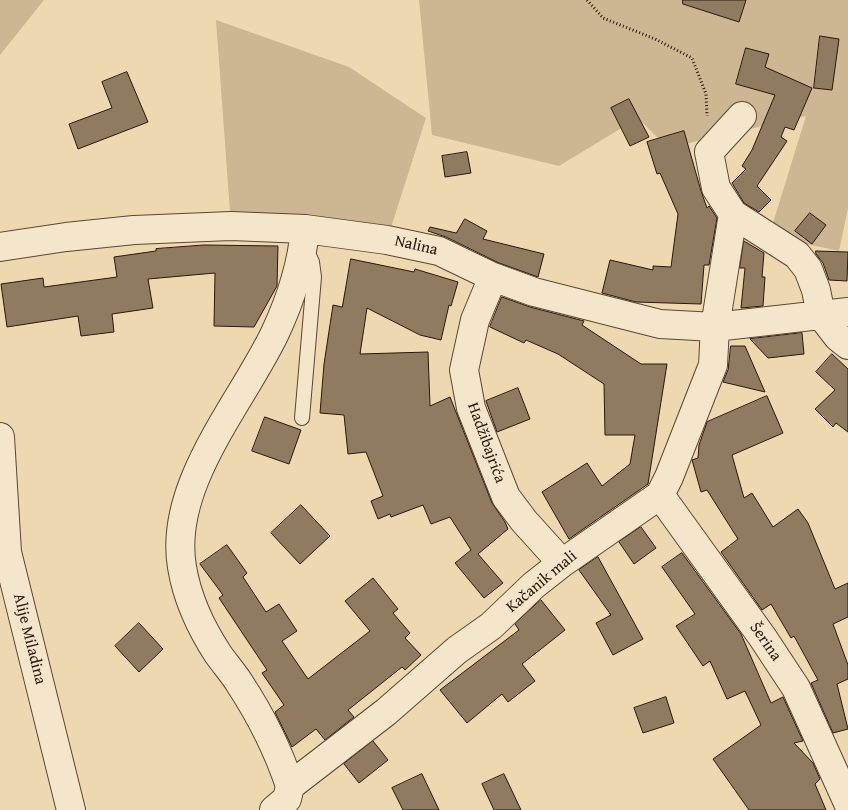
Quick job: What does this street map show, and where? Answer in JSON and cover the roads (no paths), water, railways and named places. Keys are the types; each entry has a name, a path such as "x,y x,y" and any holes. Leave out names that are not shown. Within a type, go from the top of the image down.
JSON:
{"street":[{"path":"742,116 710,152 716,188 733,214 797,255 808,269 816,290 821,315 838,337 848,345"},
{"path":"660,495 669,477 713,365 715,327 733,214"},
{"name":"Nalina","path":"0,247 66,237 134,230 231,226 304,236 387,240 439,250 494,277 534,292 660,324 715,327 848,312"},
{"path":"290,786 281,758 265,727 240,684 218,654 198,618 182,568 180,537 185,509 200,467 275,333 290,293 304,236"},
{"name":"Hadžibajrića","path":"494,277 475,320 464,370 472,408 506,496 524,521 562,562"},
{"name":"Alije Miladina","path":"0,437 7,552 71,810"},
{"name":"Kačanik mali","path":"274,810 288,799 290,786 386,712 457,650 491,626 534,584 562,562 660,495"},
{"name":"Šerina","path":"660,495 763,638 796,688 848,803"}],"lane":[{"path":"302,418 314,277 312,262 304,236"}]}
